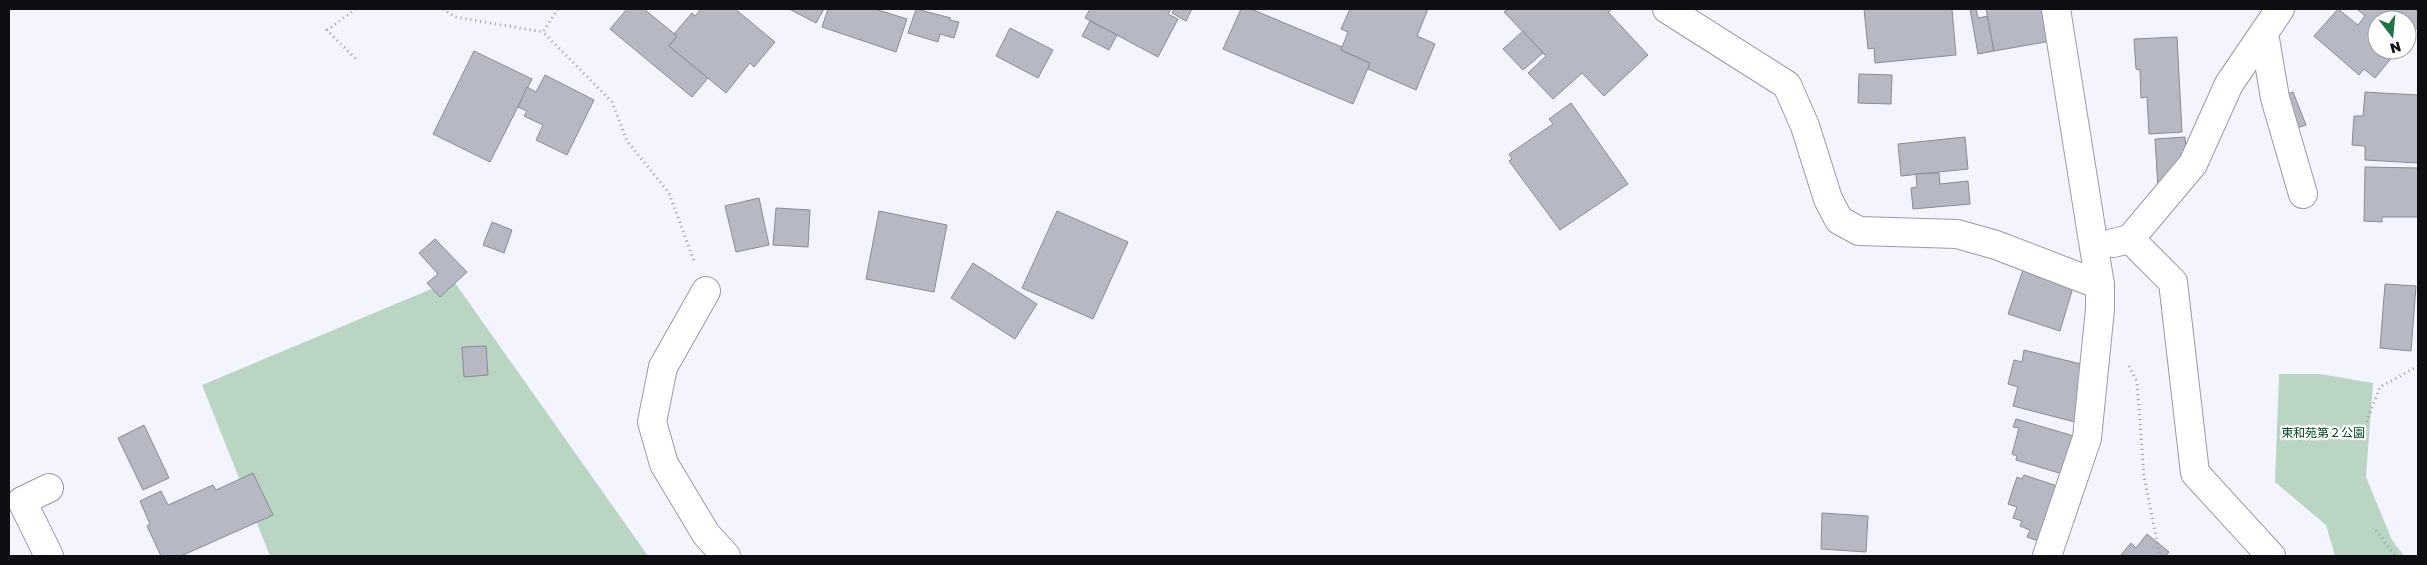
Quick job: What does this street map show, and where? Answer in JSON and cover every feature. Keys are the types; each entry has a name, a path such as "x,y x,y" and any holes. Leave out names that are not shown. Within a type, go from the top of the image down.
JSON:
{"street":[{"path":"1667,9 1787,85 1805,126 1828,199 1839,220 1859,231 1957,234 1996,245 2100,285"},
{"path":"2047,556 2087,438 2100,309 2100,285 2056,9"},
{"path":"2094,247 2130,238 2193,164 2229,84 2280,9"},
{"path":"2264,33 2276,98 2303,194"},
{"path":"2130,238 2173,282 2195,474 2271,556"},
{"path":"706,291 663,367 652,422 664,464 706,534 726,556"},
{"path":"49,488 22,501 49,556"}],"path":[{"path":"356,9 327,30 357,60"},
{"path":"443,9 455,17 543,32 612,102 627,141 669,193 706,291"},
{"path":"543,32 558,9"},
{"path":"2125,358 2137,382 2144,477 2160,556"},
{"path":"2361,436 2380,387 2418,366"},
{"path":"2376,530 2394,556"}],"green space":[{"path":"453,280 648,556 270,556 202,385"},
{"name":"東和苑第２公園","path":"2279,374 2320,374 2373,383 2366,477 2392,540 2404,556 2335,556 2326,525 2275,482"}],"building":[{"path":"627,9 644,9 677,36 669,46 708,78 692,97 610,29"},
{"path":"701,9 735,9 775,42 754,67 750,63 726,93 669,46 677,36 674,34 692,13 695,16"},
{"path":"789,9 824,9 816,23"},
{"path":"828,9 875,9 907,19 896,52 822,27"},
{"path":"916,9 951,18 949,20 959,22 954,38 940,34 938,42 908,33"},
{"path":"1090,9 1171,9 1168,14 1178,19 1158,57 1085,18"},
{"path":"1174,9 1192,9 1186,21 1172,13"},
{"path":"1241,9 1251,9 1342,47 1341,50 1370,63 1353,104 1223,49"},
{"path":"1350,9 1428,9 1417,36 1435,44 1416,90 1368,69 1370,63 1341,50 1348,32 1341,29"},
{"path":"1508,9 1612,9 1608,12 1648,55 1604,96 1582,73 1553,99 1528,73 1546,56 1504,12"},
{"path":"1864,9 1952,9 1956,55 1875,63 1874,48 1868,49"},
{"path":"1970,9 1976,9 1978,18 1988,16 1994,51 1978,54"},
{"path":"1986,9 2069,9 2074,37 1994,51"},
{"path":"2338,9 2358,25 2365,16 2357,9 2418,9 2417,28 2417,10 2367,10 2367,60 2390,60 2375,78 2364,69 2359,75 2314,36"},
{"path":"1090,21 1117,35 1109,50 1082,36"},
{"path":"1010,28 1053,50 1038,78 996,56"},
{"path":"1523,31 1543,53 1523,70 1503,49"},
{"path":"2177,37 2182,132 2149,134 2147,97 2141,98 2140,70 2136,69 2134,39"},
{"path":"474,51 532,79 490,162 433,134"},
{"path":"1859,74 1892,75 1891,104 1858,103"},
{"path":"545,75 594,100 567,155 536,140 543,125 524,116 527,111 518,107 527,87 536,92"},
{"path":"2293,92 2306,125 2291,130 2278,97"},
{"path":"2365,92 2418,95 2418,163 2365,160 2365,146 2352,145 2354,116 2363,116"},
{"path":"1571,103 1628,184 1560,230 1509,161 1512,159 1509,154 1553,124 1549,119"},
{"path":"1965,137 1968,169 1901,176 1898,144"},
{"path":"2185,137 2189,188 2158,189 2155,139"},
{"path":"2365,167 2418,168 2418,217 2382,217 2382,222 2364,221"},
{"path":"1939,173 1940,184 1968,181 1970,204 1913,209 1911,188 1917,187 1916,174"},
{"path":"759,198 769,245 736,252 725,206"},
{"path":"776,208 810,210 808,247 773,245"},
{"path":"879,211 947,225 934,292 866,279"},
{"path":"1057,211 1128,242 1093,319 1022,288"},
{"path":"492,222 512,230 504,253 483,245"},
{"path":"435,239 467,272 440,297 427,283 438,274 419,253"},
{"path":"973,263 1037,304 1015,339 951,298"},
{"path":"2024,267 2076,277 2060,331 2008,314"},
{"path":"2385,284 2416,286 2411,351 2380,348"},
{"path":"486,346 488,375 464,377 462,347"},
{"path":"2024,350 2089,366 2075,422 2013,406 2018,387 2008,384 2014,360 2022,362"},
{"path":"2016,419 2084,439 2079,479 2016,460 2017,456 2012,454 2019,428 2013,427"},
{"path":"144,425 169,478 143,490 118,438"},
{"path":"253,473 273,515 181,556 161,556 147,526 150,524 140,501 161,491 168,505 213,485 216,490"},
{"path":"2024,475 2069,490 2056,547 2027,537 2030,530 2020,526 2022,521 2013,518 2017,507 2008,504 2017,477 2022,479"},
{"path":"1822,513 1868,516 1866,552 1821,549"},
{"path":"2147,534 2169,552 2166,556 2120,556 2131,543 2136,548"}]}
